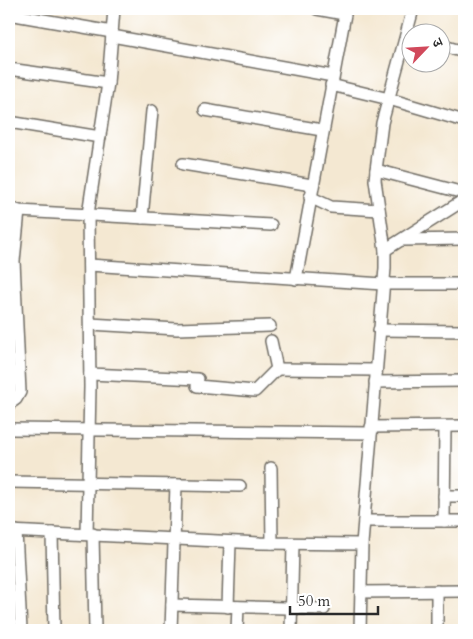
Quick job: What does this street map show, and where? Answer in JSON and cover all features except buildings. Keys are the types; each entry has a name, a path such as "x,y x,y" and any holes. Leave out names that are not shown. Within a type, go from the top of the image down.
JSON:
{"street":[{"path":"95,630 88,484 90,324 88,214 108,83 114,9"},
{"path":"296,279 345,12 317,9"},
{"path":"411,22 413,9"},
{"path":"9,14 332,80 464,121"},
{"path":"450,48 464,52"},
{"path":"360,630 362,544 385,250 375,180 382,123 400,63"},
{"path":"9,69 108,83"},
{"path":"204,110 322,130"},
{"path":"142,218 152,111"},
{"path":"9,122 100,137"},
{"path":"183,164 312,185"},
{"path":"376,170 464,193"},
{"path":"310,198 331,207 379,210"},
{"path":"385,250 464,200"},
{"path":"9,404 16,399 20,392 13,345 14,209 271,225"},
{"path":"401,240 464,239"},
{"path":"89,265 383,284 464,284"},
{"path":"90,324 177,328 270,326"},
{"path":"379,330 464,331"},
{"path":"271,341 277,369"},
{"path":"90,374 198,382 255,391 277,369 376,370"},
{"path":"375,382 464,381"},
{"path":"9,429 371,430 464,426"},
{"path":"444,521 445,427"},
{"path":"271,468 272,543"},
{"path":"9,482 240,486"},
{"path":"171,630 176,485"},
{"path":"444,496 464,496"},
{"path":"364,521 464,521"},
{"path":"21,630 12,531 230,542 362,544"},
{"path":"52,532 54,630"},
{"path":"230,542 233,607 237,630"},
{"path":"291,630 293,544"},
{"path":"361,592 464,590"},
{"path":"437,591 437,630"},
{"path":"172,605 324,609"}]}
